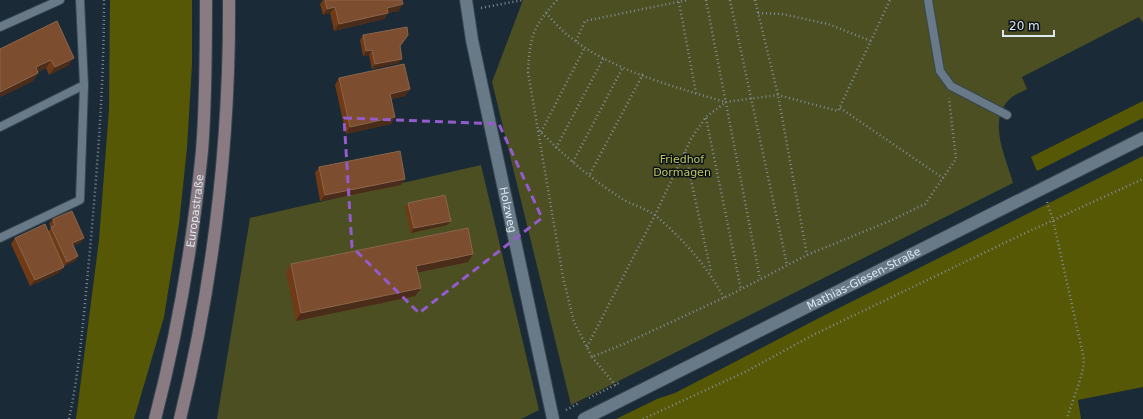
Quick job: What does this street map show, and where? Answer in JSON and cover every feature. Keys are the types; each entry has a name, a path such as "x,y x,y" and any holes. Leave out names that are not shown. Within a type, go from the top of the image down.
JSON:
{"main road":[{"name":"Europastraße","path":"155,419 178,319 193,229 202,150 206,64 206,0"},
{"path":"180,419 201,321 216,234 224,155 229,65 229,0"}],"street":[{"name":"Holzweg","path":"466,0 472,40 553,419"},
{"name":"Mathias-Giesen-Straße","path":"584,419 1143,138"}],"lane":[{"path":"0,27 60,0"},
{"path":"0,238 80,200 84,85 80,0"},
{"path":"928,0 940,71 951,86 1007,115"},
{"path":"0,127 84,85"}],"path":[{"path":"69,419 79,357 97,172 102,104 104,0"},
{"path":"494,6 523,0"},
{"path":"557,0 538,21 529,45 528,72 563,278 574,322 586,348 615,385"},
{"path":"576,41 586,21 687,0"},
{"path":"706,0 760,279"},
{"path":"730,0 750,99 787,265"},
{"path":"755,0 778,95 807,255"},
{"path":"840,108 890,0"},
{"path":"679,2 696,93"},
{"path":"546,13 569,36 585,47 623,66 696,93 726,102 778,95 838,110 840,108 943,178"},
{"path":"758,13 782,14 828,24 871,41"},
{"path":"541,132 585,47"},
{"path":"556,148 604,57"},
{"path":"573,162 623,66"},
{"path":"590,174 643,74"},
{"path":"592,357 724,298 807,255 892,220 925,204 956,159 948,98 951,86"},
{"path":"586,348 655,215 685,151 706,117 726,102"},
{"path":"706,117 741,289"},
{"path":"538,129 556,148 621,199 655,215 693,251 711,274 724,298"},
{"path":"685,151 711,274"},
{"path":"643,419 747,371 814,335 1053,220 1143,179"},
{"path":"1042,189 1053,220 1084,359 1081,378 1071,399 1067,419"}],"highlighted area":[{"path":"344,118 499,124 542,218 419,313 352,247"}],"green space":[{"name":"Friedhof Dormagen","path":"523,0 1143,0 1143,23 1139,17 1022,77 1027,89 1013,97 1004,107 1000,117 999,128 1000,139 1013,183 571,405 492,82"},
{"path":"481,165 539,410 521,419 217,419 250,218"}],"shaded area":[{"path":"110,0 192,0 192,64 187,148 179,224 164,317 134,419 76,419 99,240 109,109"},
{"path":"1143,101 1143,118 1037,171 1031,157"},
{"path":"1143,156 1143,387 1078,400 1081,419 616,419 657,399 675,393 819,318"}],"building":[{"path":"325,0 402,0 403,4 387,8 388,13 339,24 335,7 327,9"},
{"path":"57,21 74,58 55,67 51,60 36,67 38,73 0,92 0,49"},
{"path":"407,27 408,35 400,46 402,59 375,64 372,50 366,51 363,35"},
{"path":"404,64 410,89 390,94 395,117 350,127 339,78"},
{"path":"400,151 405,179 325,195 319,167"},
{"path":"445,195 451,221 414,228 408,203"},
{"path":"72,211 84,238 72,243 78,256 67,262 51,227 55,226 53,219"},
{"path":"45,224 64,267 35,280 15,238"},
{"path":"468,228 473,254 416,266 421,288 301,313 291,264"}]}
